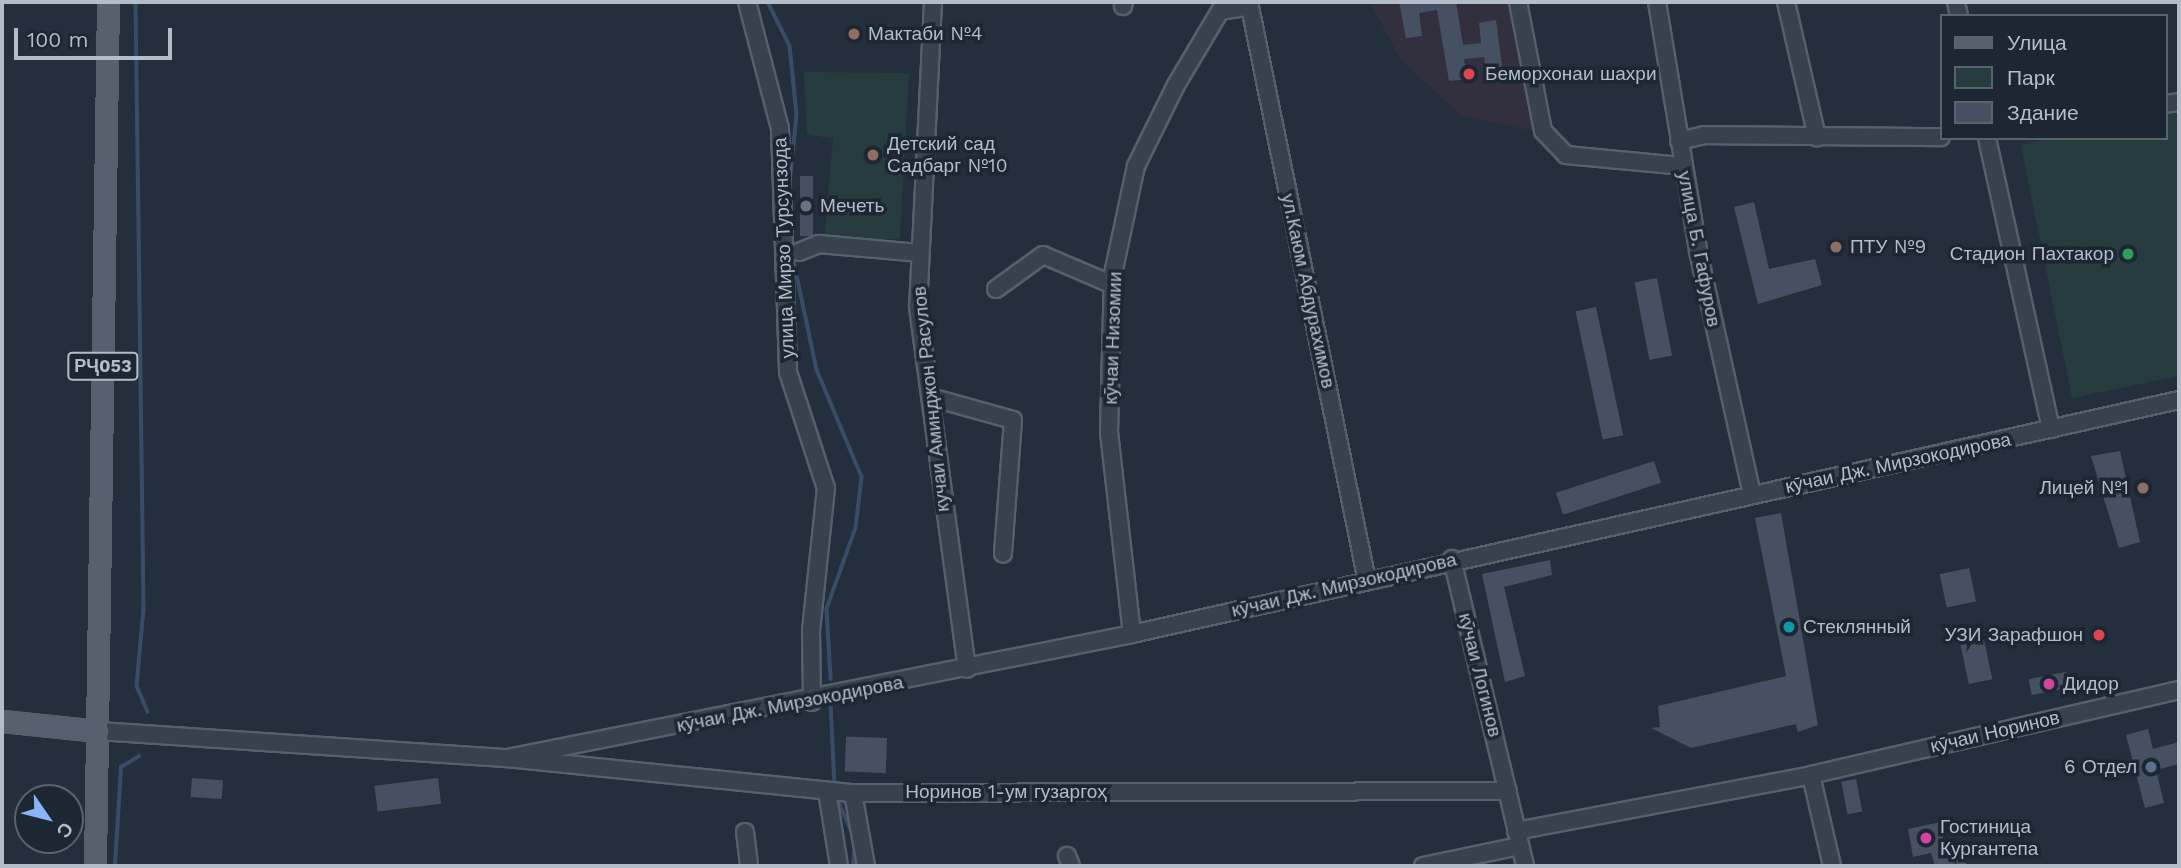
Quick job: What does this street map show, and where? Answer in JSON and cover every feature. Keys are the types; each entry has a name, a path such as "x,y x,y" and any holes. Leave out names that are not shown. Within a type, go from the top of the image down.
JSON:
{"main road":[{"name":"РҶ053","path":"95,866 108,2"},
{"path":"2,720 98,731"}],"street":[{"name":"улица Мирзо Турсунзода","path":"747,2 780,129 788,372 826,488 812,618 812,702"},
{"name":"кучаи Аминджон Расулов","path":"933,2 919,253 930,397 967,669"},
{"path":"1518,2 1543,131 1566,155 1683,166"},
{"name":"улица Б. Гафуров","path":"1657,2 1683,166 1752,495"},
{"path":"1786,2 1817,137"},
{"name":"кӯчаи Низомии","path":"1132,634 1110,433 1113,285 1136,166 1220,11 1249,4"},
{"name":"ул.Каюм Абдурахимов","path":"1249,4 1367,581"},
{"path":"1675,118 1704,135"},
{"path":"1679,141 1704,135 1940,137"},
{"path":"1987,140 2051,429"},
{"path":"799,252 819,244 919,253"},
{"path":"996,289 1043,255 1113,285"},
{"path":"930,397 1013,420 1003,554"},
{"name":"кӯчаи Дж. Мирзокодирова","path":"507,758 812,702 1132,634 1367,581 1451,559 2179,400"},
{"name":"кӯчаи Логинов","path":"1451,559 1518,839"},
{"name":"кӯчаи Норинов","path":"1423,866 1518,839 2179,691"},
{"path":"98,731 507,758"},
{"name":"Норинов 1-ум гузаргоҳ","path":"507,758 839,792 1507,791"},
{"path":"1811,775 1832,866"},
{"path":"839,792 839,866"},
{"path":"839,792 866,866"},
{"path":"745,832 749,866"},
{"path":"1518,839 1525,866"}],"shaded area":[{"name":"Беморхонаи шахри","path":"1370,2 1509,2 1535,131 1462,116 1400,59"}],"green space":[{"path":"804,72 909,73 900,239 824,241 833,139 807,134"},
{"name":"Стадион Пахтакор","path":"2179,112 2179,376 2072,398 2021,145 2044,140 2167,140 2167,115"}],"building":[{"path":"1399,2 1456,2 1463,45 1481,43 1479,23 1496,20 1503,73 1487,75 1484,57 1464,59 1467,79 1449,81 1437,10 1419,13 1422,36 1406,38"},
{"name":"Мечеть","path":"800,176 813,176 813,236 800,236"},
{"name":"ПТУ №9","path":"1754,202 1769,269 1815,259 1822,285 1758,304 1734,207"},
{"path":"1657,278 1672,356 1649,360 1634,282"},
{"path":"1596,307 1623,435 1603,440 1575,311"},
{"path":"2120,451 2140,542 2119,548 2091,456"},
{"path":"1654,461 1661,483 1563,515 1556,493"},
{"path":"1781,513 1818,725 1798,732 1796,724 1691,748 1651,728 1660,727 1658,706 1786,676 1755,518"},
{"path":"1550,560 1552,575 1504,587 1525,676 1505,682 1482,574"},
{"path":"1969,568 1976,601 1947,607 1940,574"},
{"path":"1984,640 1992,679 1969,684 1961,645"},
{"name":"Дидор","path":"2066,672 2069,688 2032,695 2029,679"},
{"name":"6 Отдел","path":"2148,729 2153,749 2179,742 2179,764 2156,770 2164,803 2145,808 2126,735"},
{"path":"846,737 887,738 886,773 845,772"},
{"path":"192,778 223,780 222,799 191,797"},
{"path":"438,778 441,804 378,812 374,786"},
{"path":"1856,779 1862,811 1848,814 1841,782"},
{"name":"Гостиница Кургантепа","path":"1941,822 1944,850 1962,846 1967,866 1935,866 1931,853 1913,857 1908,829"}],"waterway":[{"path":"136,2 144,609 137,686 148,712"},
{"path":"768,2 790,46 797,115 789,194"},
{"path":"790,242 817,370 862,477 856,528 827,609 831,679"},
{"path":"831,702 835,788"},
{"path":"115,866 121,767 139,756"},
{"path":"836,796 854,836"},
{"path":"853,866 855,844"}],"place":[{"name":"Мактаби №4","path":"854,34"},
{"name":"Беморхонаи шахри","path":"1469,74"},
{"name":"Детский сад Садбарг №10","path":"873,155"},
{"name":"Мечеть","path":"806,206"},
{"name":"ПТУ №9","path":"1836,247"},
{"name":"Стадион Пахтакор","path":"2128,254"},
{"name":"Лицей №1","path":"2143,488"},
{"name":"Стеклянный","path":"1789,627"},
{"name":"УЗИ Зарафшон","path":"2099,635"},
{"name":"Дидор","path":"2049,684"},
{"name":"6 Отдел","path":"2151,767"},
{"name":"Гостиница Кургантепа","path":"1926,838"}]}
